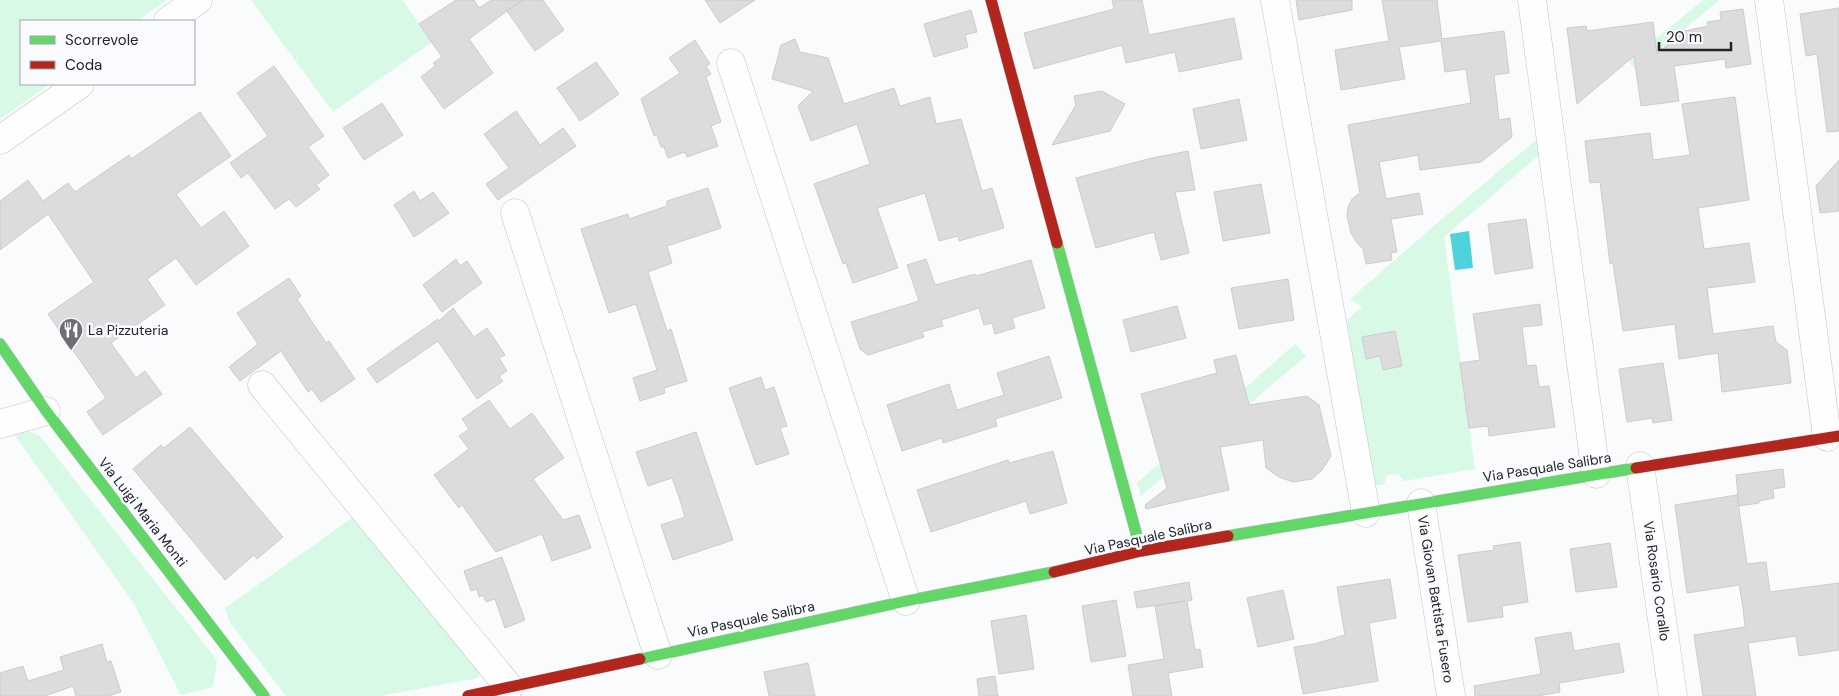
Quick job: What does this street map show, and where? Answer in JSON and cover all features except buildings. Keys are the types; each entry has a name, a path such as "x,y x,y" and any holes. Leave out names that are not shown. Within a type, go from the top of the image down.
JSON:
{"street":[{"path":"169,20 198,0"},
{"path":"991,0 1141,551"},
{"path":"1275,0 1366,513"},
{"path":"1532,0 1596,474"},
{"path":"1769,0 1833,437"},
{"path":"731,62 906,601"},
{"path":"0,140 79,85"},
{"path":"516,213 658,655"},
{"name":"Via Luigi Maria Monti","path":"0,344 46,411 264,696"},
{"path":"262,385 509,687"},
{"path":"0,424 46,411"},
{"name":"Via Pasquale Salibra","path":"468,696 906,601 1050,574 1141,551 1640,466 1833,437"},
{"name":"Via Rosario Corallo","path":"1640,466 1673,696"},
{"name":"Via Giovan Battista Fusero","path":"1421,503 1450,696"}],"green space":[{"path":"0,0 166,0 139,20 20,20 20,85 49,85 0,119"},
{"path":"251,0 402,0 432,42 333,112"},
{"path":"1703,0 1719,0 1636,71 1629,61"},
{"path":"1537,139 1539,155 1444,237 1475,469 1404,481 1398,474 1387,475 1384,484 1373,486 1347,320 1362,307 1350,299"},
{"path":"1295,344 1306,356 1141,496 1137,483"},
{"path":"28,431 40,436 217,660 213,687 181,695 133,602 14,434"},
{"path":"359,513 481,669 478,678 379,696 286,696 229,621 225,608"}],"water":[{"path":"1469,231 1473,268 1455,270 1450,234"}],"traffic: fast":[{"path":"1057,243 1141,551"},
{"path":"0,344 46,411 264,696"},
{"path":"1228,536 1636,468"},
{"path":"640,659 906,601 1054,572"}],"traffic: jam":[{"path":"991,0 1057,243"},
{"path":"1636,468 1839,436"},
{"path":"1054,572 1141,551 1228,536"},
{"path":"468,696 640,659"}],"place":[{"name":"La Pizzuteria","path":"71,351"}]}
